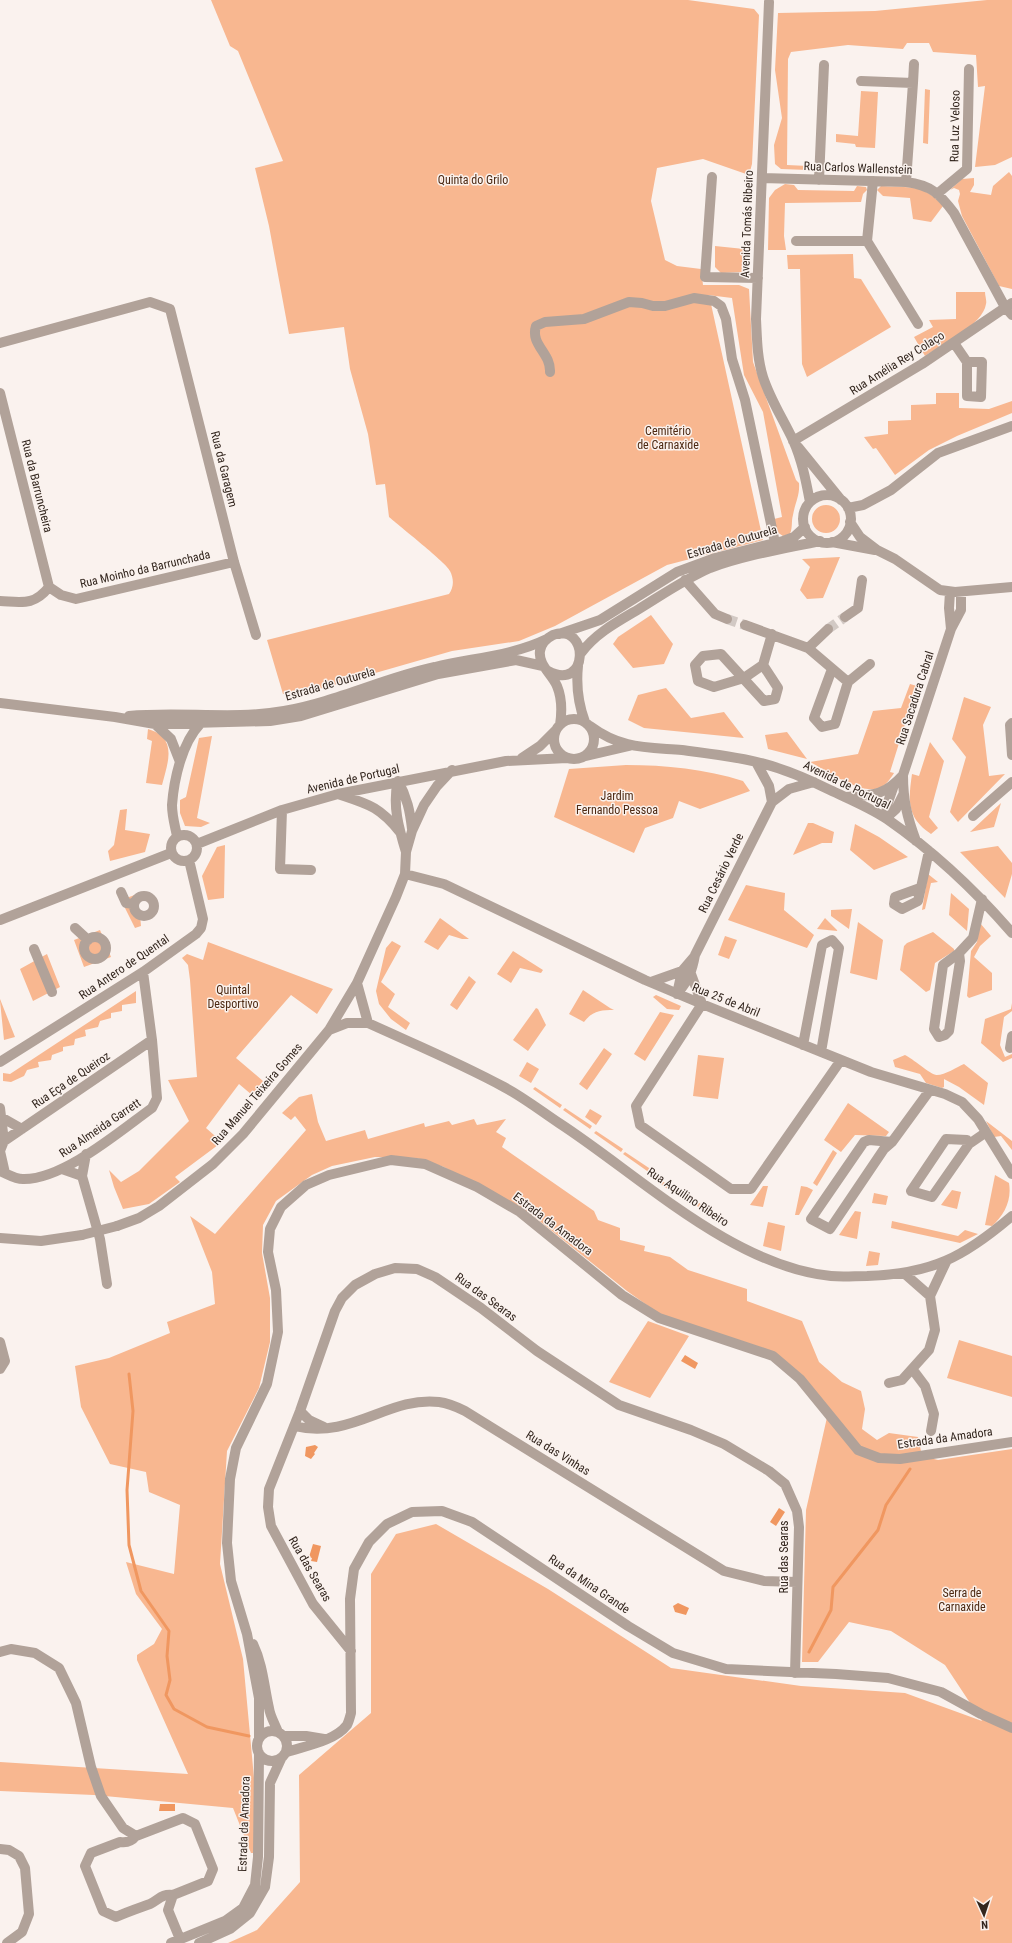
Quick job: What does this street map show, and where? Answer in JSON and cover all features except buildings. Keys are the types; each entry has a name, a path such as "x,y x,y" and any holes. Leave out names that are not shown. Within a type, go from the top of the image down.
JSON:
{"street":[{"name":"Avenida Tomás Ribeiro","path":"769,2 756,327 760,364 774,404 793,441 805,473 810,502"},
{"path":"906,182 914,64"},
{"path":"819,180 824,65"},
{"name":"Rua Luz Veloso","path":"937,194 967,169 969,69"},
{"path":"862,81 913,83"},
{"path":"712,177 705,277 758,278"},
{"name":"Rua Carlos Wallenstein","path":"762,178 906,182 928,187 937,194 954,214 1009,305 1012,315"},
{"path":"873,181 867,241 918,324"},
{"path":"796,241 867,241"},
{"path":"550,372 550,363 536,340 534,331 536,326 545,322 584,319 629,302 653,306 665,306 694,298 714,300 721,306 726,320 732,359 745,400 775,543"},
{"name":"Rua da Garagem","path":"0,343 150,302 170,309 234,562 256,635"},
{"name":"Rua Amélia Rey Colaço","path":"793,441 954,344 1009,305"},
{"path":"954,344 967,362"},
{"name":"Rua da Barruncheira","path":"0,393 49,586"},
{"path":"848,508 863,505 891,490 938,453 1012,426"},
{"name":"Avenida Tomás Ribeiro","path":"793,441 841,500"},
{"path":"877,550 820,541 813,538 804,527 804,514 810,502 822,496 829,495 841,500 848,508 850,522 860,537 877,550 895,559 940,590 961,592 1012,587"},
{"path":"832,542 844,535 850,522"},
{"name":"Estrada de Outurela","path":"559,634 600,620 676,572 715,558 794,537 804,527"},
{"name":"Estrada de Outurela","path":"581,653 594,639 608,628 685,580 711,568 740,559 820,541"},
{"name":"Rua Moinho da Barrunchada","path":"49,586 61,595 76,599 234,562"},
{"path":"685,580 715,614 727,619"},
{"path":"845,617 858,608 862,580"},
{"path":"0,601 30,602 42,596 49,586"},
{"name":"Rua Sacadura Cabral","path":"950,592 949,608 951,629"},
{"name":"Rua Sacadura Cabral","path":"916,841 906,814 903,795 903,775 951,629 961,610 961,592"},
{"path":"745,626 772,634 808,648 848,682"},
{"path":"808,648 828,629"},
{"path":"559,634 572,637 580,647 581,653 576,680 579,704 587,724 595,738 591,751 586,756 580,758 567,758 557,750 555,743 561,702 558,688 546,668 540,652 546,640 559,634"},
{"path":"763,665 778,688 775,699 764,701 744,678 721,654 703,656 695,666 698,681 714,687 744,678 763,665 772,634"},
{"name":"Estrada de Outurela","path":"115,717 144,714 222,714 282,711 319,703 433,667 523,650 546,640"},
{"name":"Estrada de Outurela","path":"0,703 115,717 155,724 270,721 301,716 438,674 505,662 525,661 546,668"},
{"path":"832,668 814,718 822,727 835,724 848,682 870,664"},
{"path":"546,668 561,675 574,671 578,666"},
{"path":"558,728 572,719 587,724"},
{"path":"1012,722 1010,725 1012,755"},
{"path":"155,724 170,739 180,762"},
{"path":"177,836 172,806 180,762 191,734 200,724"},
{"name":"Avenida de Portugal","path":"587,724 603,735 629,746"},
{"name":"Avenida de Portugal","path":"520,759 540,746 558,728"},
{"name":"Avenida de Portugal","path":"586,756 629,746 682,750 756,762 783,769 846,797 886,818 928,850 982,899 1012,933"},
{"name":"Avenida de Portugal","path":"197,844 282,810 338,794 452,770 520,759 567,758"},
{"path":"756,762 769,786 772,802"},
{"name":"Rua Manuel Teixeira Gomes","path":"0,1238 41,1241 82,1235 117,1226 139,1218 159,1206 213,1164 244,1134 329,1030 357,982 405,874 406,852 412,831 429,797 452,770"},
{"name":"Rua Sacadura Cabral","path":"846,797 878,794 894,785 903,775"},
{"name":"Rua Manuel Teixeira Gomes","path":"398,781 405,793 409,805 412,831"},
{"name":"Rua Manuel Teixeira Gomes","path":"398,781 395,800 400,832 406,852"},
{"name":"Rua Cesário Verde","path":"677,994 772,802 789,789 814,782"},
{"path":"973,816 1012,782"},
{"name":"Rua Sacadura Cabral","path":"886,818 887,805 894,785"},
{"name":"Rua Manuel Teixeira Gomes","path":"338,794 372,806 387,817 400,832"},
{"path":"886,818 896,809 903,795"},
{"path":"282,810 280,869 311,870"},
{"path":"189,835 197,844 195,855 189,860 179,860 172,853 172,842 177,836 189,835"},
{"path":"920,888 928,850"},
{"path":"0,920 172,853"},
{"name":"Rua Antero de Quental","path":"0,1062 143,972 196,934 201,928 203,919 189,860"},
{"name":"Rua 25 de Abril","path":"405,874 444,884 677,994 871,1072 945,1094 962,1102 978,1119 985,1133 1012,1174"},
{"path":"122,892 126,903 134,904"},
{"path":"959,953 960,961 949,1031 945,1036 939,1037 934,1029 943,965 959,953 973,938 982,899"},
{"path":"75,928 88,940"},
{"path":"803,1044 822,945 832,940 839,948 821,1052"},
{"path":"34,949 52,992"},
{"name":"Rua Almeida Garrett","path":"2,1172 22,1179 34,1178 62,1169 152,1108 155,1104 157,1098 152,1040 143,972"},
{"path":"687,973 702,1004 636,1106 640,1125 732,1189 751,1188 841,1060"},
{"name":"Rua Cesário Verde","path":"651,982 687,973"},
{"path":"357,982 368,1023"},
{"path":"809,1012 819,1018 827,1015"},
{"name":"Rua Aquilino Ribeiro","path":"329,1030 347,1023 368,1023 505,1087 562,1124 686,1214 746,1249 774,1261 829,1276 846,1277 905,1274 946,1262 969,1250 1012,1216"},
{"path":"1010,1048 1012,1036"},
{"name":"Rua Eça de Queiroz","path":"4,1141 152,1040"},
{"path":"892,1142 869,1140 864,1142 811,1220 830,1229 884,1149 892,1142 930,1090"},
{"path":"1,1113 22,1129"},
{"path":"1,1113 4,1141 0,1151 2,1172"},
{"path":"970,1144 967,1140 946,1139 911,1191 932,1197 970,1144 985,1133"},
{"path":"86,1154 82,1176 100,1239 107,1284"},
{"name":"Estrada da Amadora","path":"260,1738 259,1698 247,1634 231,1582 226,1543 230,1487 236,1448 267,1384 278,1332 276,1290 268,1252 270,1229 281,1207 306,1185 329,1175 391,1160 425,1164 477,1187 520,1212 622,1295 658,1318 773,1356 800,1379 858,1450 879,1458 900,1460 1012,1442"},
{"path":"62,1169 82,1176"},
{"path":"889,1383 902,1380 913,1370 929,1350 935,1330 930,1296 946,1262"},
{"name":"Rua das Searas","path":"350,1651 313,1604 271,1526 268,1507 269,1489 300,1411 319,1353 335,1311 342,1298 355,1285 375,1274 395,1268 417,1269 450,1286 537,1351 619,1405 691,1430 724,1444 769,1471 785,1484 797,1511 799,1527 795,1673"},
{"path":"905,1274 930,1296"},
{"path":"0,1342 5,1361 0,1368"},
{"path":"913,1370 925,1386 934,1414 931,1431"},
{"name":"Rua das Vinhas","path":"294,1426 307,1429 328,1429 341,1427 402,1405 433,1402 452,1405 465,1411 724,1571 764,1581 798,1582"},
{"path":"300,1411 309,1420 328,1429"},
{"name":"Rua da Mina Grande","path":"284,1755 326,1739 342,1730 348,1723 351,1713 350,1599 354,1570 368,1542 388,1524 412,1512 442,1511 472,1522 628,1626 673,1653 726,1669 888,1678 941,1692 981,1714 1012,1728"},
{"name":"Estrada da Amadora","path":"247,1634 258,1656 267,1690 269,1709 281,1734"},
{"path":"0,1652 11,1649 36,1653 59,1668 76,1703 91,1767 102,1796 123,1828 136,1836"},
{"path":"281,1734 288,1744 284,1755 271,1761 266,1760 259,1753 258,1743 260,1738 267,1732 326,1739"},
{"name":"Estrada da Amadora","path":"177,1942 225,1921 243,1908 255,1885 258,1858 259,1753"},
{"name":"Estrada da Amadora","path":"199,1943 230,1929 250,1913 265,1887 269,1857 270,1783 284,1755"},
{"path":"183,1818 195,1824 213,1868 208,1881 173,1895 168,1894 161,1896 153,1903 116,1917 103,1911 85,1866 91,1853 120,1842 124,1843 134,1839 136,1836 183,1818"},
{"path":"120,1842 123,1828"},
{"path":"0,1849 9,1850 19,1856 25,1868 29,1914 22,1932 7,1943"},
{"path":"173,1895 168,1910 177,1942 188,1942 199,1938 210,1938"},
{"path":"153,1903 168,1910"}],"green space":[{"name":"Quinta do Grilo","path":"211,0 688,0 754,9 759,15 752,164 749,175 703,159 657,168 651,201 665,260 677,266 701,269 703,285 739,285 749,289 753,362 796,480 799,483 799,491 792,517 790,534 783,536 777,532 774,519 782,517 763,412 744,375 732,298 708,295 763,540 667,565 555,626 519,641 452,651 323,688 283,694 267,640 449,594 453,586 453,580 450,571 441,561 389,517 385,484 376,485 368,434 350,369 344,327 289,334 269,226 255,168 283,161 238,51 230,46"},
{"path":"987,0 1012,0 1012,157 995,165 975,167 985,86 978,87 976,55 933,52 929,43 907,43 903,49 848,45 791,52 788,59 787,165 808,166 808,170 781,169 775,164 774,145 782,118 775,70 778,13 875,11"},
{"path":"925,89 930,90 928,144 923,143"},
{"path":"861,91 878,92 875,148 856,147 855,144 836,142 836,134 858,136"},
{"path":"1009,172 1012,176 1012,289 999,286 962,216 958,201 960,194 959,190 954,188 950,190 962,179 974,178 974,185 970,192 991,195 993,186"},
{"path":"785,184 794,185 798,190 854,191 857,186 866,187 867,190 863,194 861,202 785,203 784,236 786,250 768,250 769,198 775,190"},
{"path":"881,186 908,187 922,190 929,193 943,206 931,222 913,219 910,198 883,196 877,190"},
{"path":"715,246 744,249 746,263 742,272 721,273 715,267"},
{"path":"853,254 854,278 861,279 891,327 807,377 802,364 800,269 788,269 787,255"},
{"path":"956,292 985,292 986,303 983,312 970,327 925,356 914,337 933,327 929,320 956,319"},
{"path":"936,393 959,393 959,408 989,409 1012,401 1012,413 957,436 929,450 895,475 876,448 873,449 864,437 888,434 888,421 911,420 911,405 936,404"},
{"path":"826,505 836,509 840,519 836,529 826,533 816,529 812,519 816,509"},
{"path":"840,557 823,598 807,599 800,590 810,567 802,559"},
{"path":"651,615 673,644 664,664 633,668 613,644 618,637"},
{"path":"910,684 917,686 890,772 894,773 885,785 874,789 865,789 835,777 810,762 858,754 873,711 901,708"},
{"path":"666,688 691,718 724,712 744,738 644,728 628,720 638,695"},
{"path":"964,697 991,707 983,725 989,776 1005,774 958,822 950,812 966,757 952,739"},
{"path":"148,729 164,738 167,745 167,768 162,785 146,783 152,741 147,739"},
{"path":"787,732 807,759 768,749 765,735"},
{"path":"212,736 197,818 210,823 201,827 185,826 180,813 180,800 186,797 199,738"},
{"path":"930,742 944,761 929,817 938,828 931,834 917,822 913,815 910,801 912,774 919,776"},
{"name":"Jardim Fernando Pessoa","path":"626,765 671,767 714,773 743,781 750,791 700,809 679,801 673,818 645,828 634,853 554,817 569,769"},
{"path":"1001,803 994,827 970,832"},
{"path":"127,809 125,830 150,834 145,852 110,861 108,851 114,845 120,810"},
{"path":"808,823 813,823 834,832 832,843 822,843 793,855"},
{"path":"855,824 879,837 908,857 874,870 850,850"},
{"path":"225,845 224,898 208,900 202,876 217,847"},
{"path":"998,846 1012,863 1012,874 1005,898 960,852"},
{"path":"928,874 938,882 931,883 925,909 922,910"},
{"path":"746,885 785,893 784,910 814,935 807,948 728,920"},
{"path":"140,893 140,896 135,901 134,907 140,915 141,926 135,928 121,900"},
{"path":"951,893 969,909 967,931 949,915"},
{"path":"852,909 849,929 831,916 831,910"},
{"path":"440,918 469,939 462,939 449,935 438,950 424,942"},
{"path":"825,918 838,931 817,929"},
{"path":"858,922 883,940 877,980 850,973"},
{"path":"980,923 991,936 980,946 974,957 992,973 992,990 969,998 967,996 971,951 977,942"},
{"path":"100,930 111,957 84,967 74,940"},
{"path":"933,932 954,949 954,951 935,963 930,990 926,992 900,970 904,946 907,943"},
{"path":"725,936 737,940 729,959 718,955"},
{"path":"392,941 401,946 381,982 395,994 388,1007 410,1023 406,1030 391,1019 379,1004 376,991 386,948"},
{"name":"Quintal Desportivo","path":"208,942 333,989 317,1014 291,995 236,1058 263,1081 252,1095 239,1084 206,1128 222,1142 175,1177 180,1182 149,1204 123,1209 109,1170 121,1182 139,1171 189,1121 168,1080 197,1077 190,980 188,965 182,958 187,954 203,960"},
{"path":"513,951 543,970 541,973 520,968 511,983 497,974"},
{"path":"47,954 60,987 33,1001 20,969"},
{"path":"469,976 476,982 457,1010 450,1005"},
{"path":"583,990 614,1010 605,1010 594,1013 584,1022 569,1014"},
{"path":"136,991 136,1003 122,1005 122,1011 111,1013 111,1018 100,1021 98,1027 85,1030 86,1036 75,1039 74,1045 63,1047 63,1051 52,1055 51,1060 38,1062 39,1067 27,1070 24,1076 11,1082 3,1081 3,1073 10,1074"},
{"path":"656,995 681,1006 679,1010 667,1009 653,997"},
{"path":"0,999 15,1037 4,1040 0,1001"},
{"path":"1012,1003 1012,1011 1004,1017 1000,1045 1005,1057 1012,1054 1012,1058 1003,1062 981,1043 985,1019 1011,1009"},
{"path":"536,1008 538,1009 546,1025 528,1051 513,1040"},
{"path":"660,1012 674,1015 645,1061 634,1054"},
{"path":"604,1048 612,1054 587,1090 579,1084"},
{"path":"698,1055 724,1058 718,1099 693,1096"},
{"path":"905,1055 934,1075 940,1075 964,1064 988,1083 984,1105 959,1087 944,1079 944,1087 942,1088 926,1083 920,1074 895,1067 893,1060"},
{"path":"527,1062 539,1069 531,1083 519,1076"},
{"path":"535,1087 562,1105 560,1108 533,1089"},
{"name":"Serra de Carnaxide","path":"312,1094 318,1122 326,1141 365,1130 368,1139 424,1123 425,1127 449,1121 452,1125 474,1119 477,1125 506,1119 496,1132 506,1138 502,1147 594,1211 598,1220 620,1228 620,1240 645,1246 644,1251 670,1257 688,1270 747,1289 747,1301 802,1321 819,1362 842,1382 861,1391 865,1409 862,1429 877,1440 889,1433 918,1437 922,1456 938,1460 1012,1449 1012,1943 228,1943 257,1930 300,1882 299,1775 371,1713 371,1574 396,1534 436,1524 548,1589 671,1668 801,1686 905,1693 982,1721 945,1665 891,1631 849,1622 818,1662 802,1662 806,1510 828,1413 774,1353 661,1315 627,1291 532,1215 444,1167 417,1158 375,1157 332,1166 312,1175 276,1201 263,1225 262,1253 270,1298 270,1342 259,1388 227,1451 220,1564 243,1659 254,1778 254,1853 251,1853 233,1808 94,1795 0,1791 0,1762 188,1774 137,1660 137,1655 154,1644 162,1629 136,1594 126,1562 174,1574 180,1505 149,1492 146,1472 110,1464 81,1407 75,1366 109,1358 170,1333 167,1322 215,1304 212,1272 190,1216 215,1234 306,1130 295,1116 291,1120 282,1113 299,1097"},
{"path":"848,1103 889,1132 886,1136 855,1135 841,1152 824,1140"},
{"path":"565,1108 592,1126 590,1129 563,1110"},
{"path":"590,1109 602,1116 596,1125 585,1117"},
{"path":"986,1121 1012,1141 1012,1150 1001,1136 994,1137"},
{"path":"596,1131 623,1149 621,1152 594,1133"},
{"path":"833,1150 837,1153 817,1186 813,1183"},
{"path":"625,1152 652,1170 650,1173 623,1154"},
{"path":"995,1175 1009,1183 1010,1190 1006,1207 992,1226 985,1225"},
{"path":"659,1179 691,1200 689,1203 657,1182"},
{"path":"763,1186 768,1186 763,1207 750,1205"},
{"path":"801,1186 813,1190 799,1215 795,1215"},
{"path":"952,1190 961,1192 957,1209 941,1205"},
{"path":"874,1193 888,1196 886,1205 872,1203"},
{"path":"696,1201 729,1222 726,1225 694,1204"},
{"path":"855,1211 861,1212 857,1239 839,1235"},
{"path":"892,1221 958,1236 965,1230 978,1234 960,1243 891,1228"},
{"path":"768,1222 785,1226 781,1251 763,1246"},
{"path":"869,1251 880,1253 878,1265 866,1266"},
{"path":"648,1321 689,1336 650,1398 609,1382"},
{"path":"959,1340 1012,1356 1012,1397 947,1378"}],"shaded area":[{"path":"685,1355 698,1363 695,1369 681,1361"},
{"path":"315,1445 318,1447 311,1459 305,1456 306,1447"},
{"path":"779,1508 785,1512 776,1526 770,1522"},
{"path":"313,1544 321,1546 317,1562 311,1561 312,1558 309,1557"},
{"path":"678,1603 689,1608 686,1615 675,1612 673,1606"},
{"path":"160,1804 175,1804 175,1811 159,1811"}],"waterway":[{"path":"129,1374 133,1411 127,1490 129,1545 141,1591 169,1631 167,1656 170,1680 166,1695 174,1709 207,1727 249,1736"},
{"path":"809,1652 831,1610 833,1587 878,1530 886,1505 910,1469"}],"tunnel":[{"path":"828,629 845,617"},
{"path":"727,619 745,625"}],"park label":[{"name":"Cemitério de Carnaxide","path":"668,438"}]}
